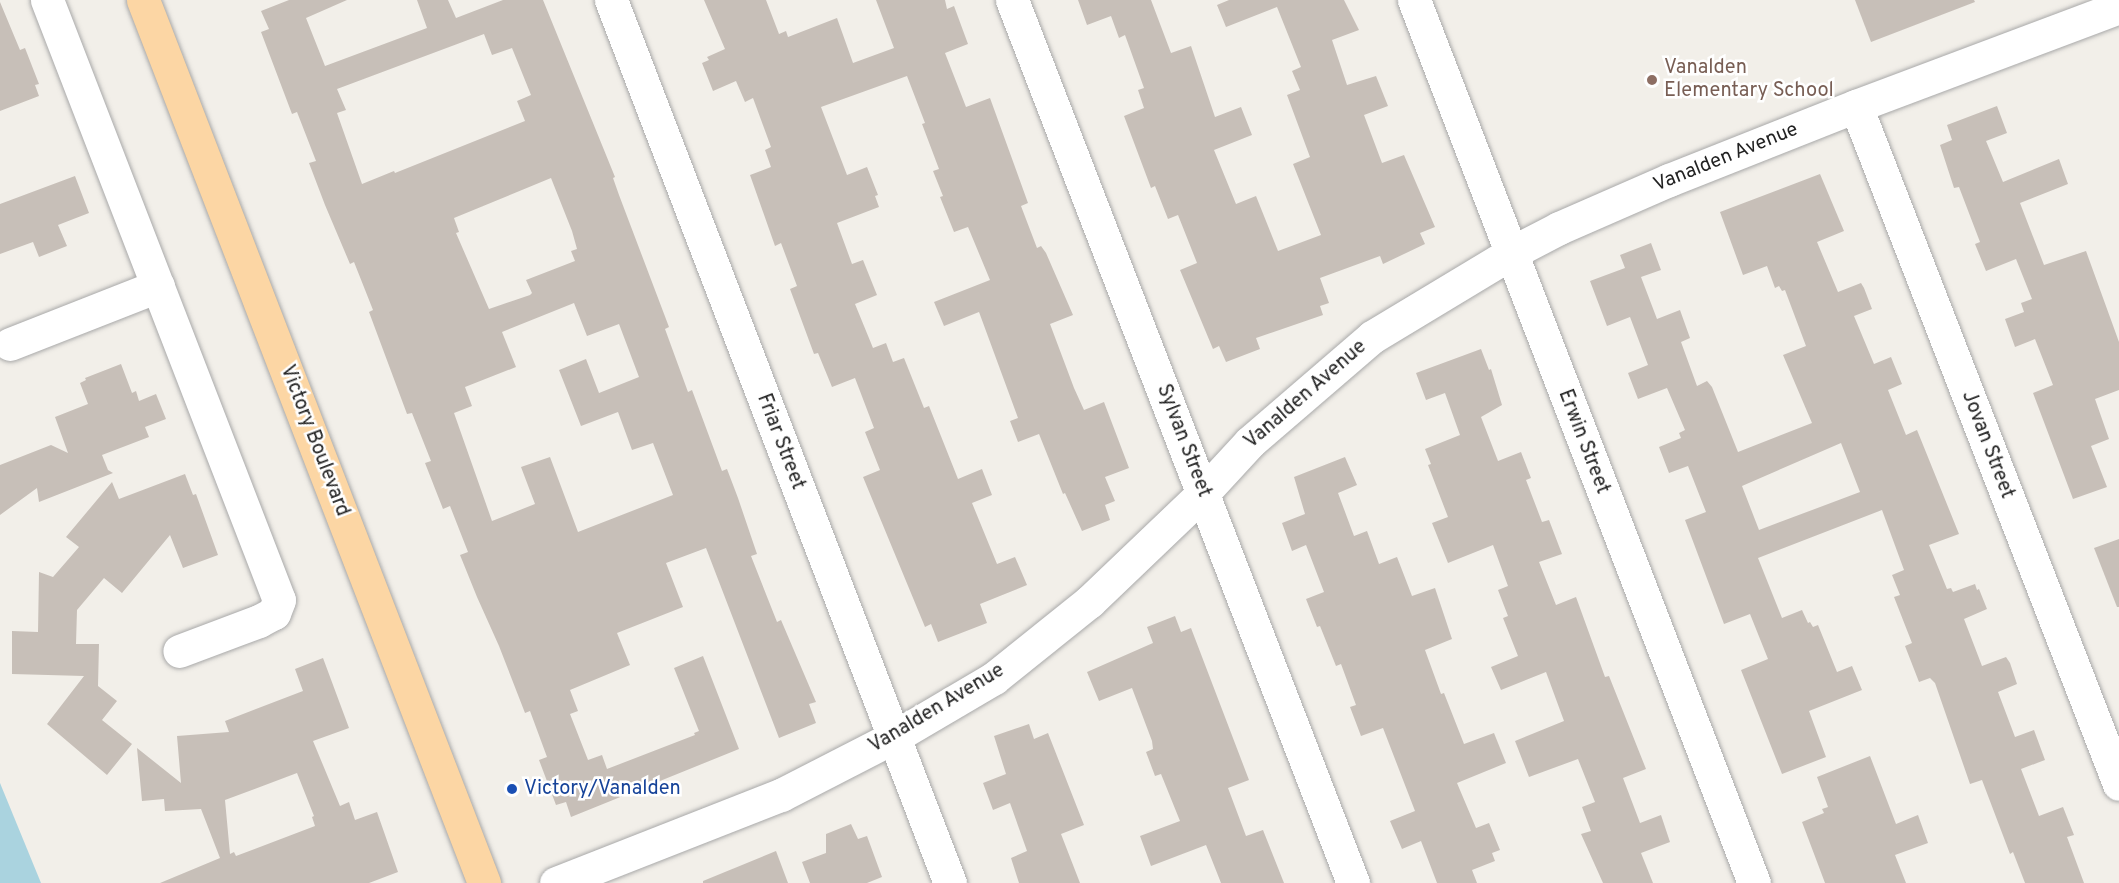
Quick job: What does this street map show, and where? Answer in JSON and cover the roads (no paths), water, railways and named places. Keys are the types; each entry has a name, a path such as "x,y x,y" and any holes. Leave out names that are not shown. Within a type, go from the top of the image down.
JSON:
{"main road":[{"name":"Victory Boulevard","path":"143,0 484,883"}],"street":[{"path":"47,0 279,600 274,613 179,651"},
{"name":"Friar Street","path":"611,0 950,883"},
{"name":"Sylvan Street","path":"1012,0 1353,883"},
{"name":"Erwin Street","path":"1414,0 1754,883"},
{"name":"Vanalden Avenue","path":"556,883 781,795 894,737 994,678 1089,602 1203,493 1250,442 1372,337 1510,253 1559,228 1669,180 1856,106 2119,8"},
{"name":"Jovan Street","path":"1856,106 2119,784"},
{"path":"10,344 158,286"}],"water":[{"path":"0,783 41,883 0,883"}],"place":[{"name":"Vanalden Elementary School","path":"1652,80"},
{"name":"Victory/Vanalden","path":"512,789"}]}
